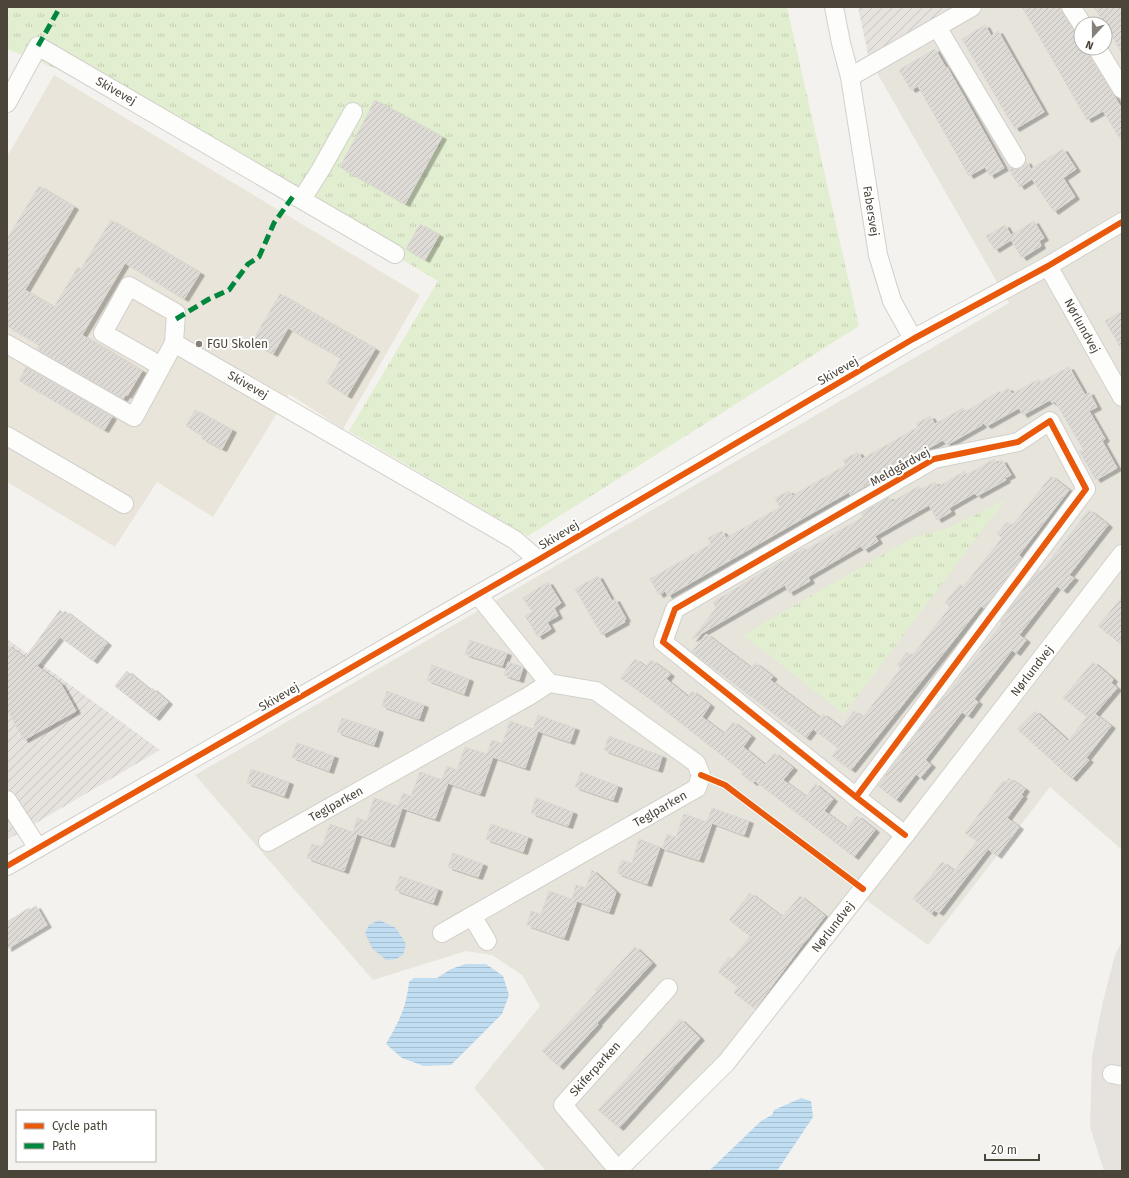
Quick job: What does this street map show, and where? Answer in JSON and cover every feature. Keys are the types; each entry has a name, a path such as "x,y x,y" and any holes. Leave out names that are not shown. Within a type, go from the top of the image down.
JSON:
{"street":[{"name":"Fabersvej","path":"834,7 850,77 878,255 892,301 913,339"},
{"path":"850,77 972,7"},
{"path":"1071,7 1077,16"},
{"path":"937,27 1016,159"},
{"name":"Skivevej","path":"7,102 38,46 395,254"},
{"path":"1102,56 1122,89"},
{"path":"302,199 321,169 353,112"},
{"name":"Skivevej","path":"7,866 478,595 913,339 1048,266 1122,222"},
{"name":"Nørlundvej","path":"1048,266 1120,389"},
{"path":"7,344 134,417 174,343 176,313 129,286 103,333 161,366"},
{"name":"Skivevej","path":"174,343 515,540 538,560"},
{"name":"Meldgårdvej","path":"856,797 1086,489 1050,421 1018,442 934,459 675,609 663,642 856,797 905,835"},
{"path":"7,436 124,504"},
{"name":"Nørlundvej","path":"617,1171 726,1063 905,835 1122,554"},
{"path":"478,595 549,683"},
{"name":"Teglparken","path":"268,842 522,700 549,683 596,691 696,763 701,776 697,788 442,933"},
{"path":"7,800 38,848"},
{"path":"472,916 487,941"},
{"name":"Skiferparken","path":"617,1171 563,1105 668,988"}],"shaded area":[{"path":"858,7 957,7 869,59"},
{"path":"957,7 1122,7 1122,850 1050,787 928,945 851,889 738,1037 606,1171 546,1171 474,1088 540,1006 522,975 492,955 466,951 373,980 195,775 1009,303 869,59"},
{"name":"FGU Skolen","path":"54,75 420,295 343,429 289,394 213,517 157,482 115,547 7,482 7,157"},
{"path":"7,639 160,750 7,840"},
{"path":"1122,941 1122,1171 1104,1171 1090,1127 1092,1056 1103,1001 1115,955"}],"green space":[{"path":"7,7 787,7 859,326 528,536 349,431 438,281 134,100 7,49"},
{"path":"1005,500 844,714 743,635 912,538 948,528"}],"water":[{"path":"379,920 396,928 406,944 403,955 396,959 386,960 372,948 365,933 369,925"},
{"path":"466,964 486,964 503,976 509,995 502,1014 451,1065 424,1066 402,1058 386,1044 401,1014 406,1000 409,982 414,978 437,978 451,969"},
{"path":"801,1098 811,1101 813,1117 777,1171 709,1171 761,1121 772,1115 774,1110"}],"building":[{"path":"1022,7 1061,7 1062,13 1073,28 1073,56 1090,56 1122,109 1122,142 1103,111 1087,120"},
{"path":"1094,7 1122,7 1122,54 1113,38 1113,16 1100,16"},
{"path":"985,25 991,36 998,31 1044,112 1015,129 962,39"},
{"path":"935,49 946,68 947,67 1004,168 990,176 985,167 969,176 918,86 911,90 899,70"},
{"path":"375,100 442,137 405,204 340,167"},
{"path":"1063,149 1076,169 1063,178 1075,197 1054,212 1032,179 1020,187 1008,168 1021,168 1026,161 1031,169"},
{"path":"39,186 74,207 25,290 54,307 78,267 81,269 111,220 200,273 184,299 125,263 82,335 142,371 127,396 126,394 123,399 37,349 39,345 7,326 7,239"},
{"path":"1034,221 1044,238 1039,241 1041,246 1022,258 1011,240 995,250 986,236 1005,225 1011,235"},
{"path":"420,224 439,235 425,260 406,249"},
{"path":"280,294 375,349 347,396 327,383 341,358 288,328 273,354 252,342"},
{"path":"1122,311 1122,350 1105,321"},
{"path":"26,367 112,417 104,430 19,380"},
{"path":"1069,367 1085,395 1089,392 1097,407 1089,411 1105,439 1102,441 1117,468 1096,480 1079,451 1083,449 1055,401 1052,403 1050,400 1023,415 1019,408 987,426 980,421 982,425 947,445 943,440 878,477 879,478 850,495 849,492 668,596 665,591 659,595 650,579 711,544 708,538 722,531 726,538 780,507 775,498 789,491 792,496 846,465 843,460 858,452 862,459 918,427 916,424 930,416 935,424 963,408 965,412 1000,391 1001,393 1008,388 1012,394 1039,379 1041,382"},
{"path":"195,410 232,430 222,449 202,439 203,436 186,426"},
{"path":"994,459 997,464 1002,460 1011,475 1005,478 1006,480 977,496 975,493 949,508 951,512 937,520 929,505 875,536 878,541 864,550 861,546 808,577 810,581 789,593 785,585 692,639 716,608 713,602 804,548 806,550 863,517 861,513 889,497 892,502 919,486 921,490 935,482 938,487 965,471 967,475"},
{"path":"1051,476 1069,490 1019,555 1022,558 984,608 981,606 851,770 832,756 838,748 813,729 806,738 692,652 706,634 751,668 755,663 773,677 770,680 820,718 823,714 841,728 854,711 863,717 901,668 897,665 907,652 912,656 950,607 945,603 960,584 963,587 1002,538 997,534 1007,522 1012,526"},
{"path":"1089,510 1108,525 1069,575 1074,578 1063,591 1057,586 1019,635 1026,640 1016,653 1012,650 974,699 978,702 968,716 962,712 925,760 931,765 920,778 916,774 896,800 878,786 944,696 945,697 1002,623 1000,622 1038,570 1041,572"},
{"path":"598,576 612,601 615,599 626,619 624,620 625,622 602,635 575,589"},
{"path":"548,582 561,603 554,608 558,616 547,622 551,629 538,637 525,616 532,612 523,598"},
{"path":"1122,597 1122,645 1098,626"},
{"path":"60,610 63,613 65,611 107,643 93,661 60,637 37,666 61,684 76,711 24,740 7,710 7,645 25,658"},
{"path":"470,640 507,653 502,666 465,654"},
{"path":"635,659 646,667 651,660 670,674 666,679 688,697 692,691 710,705 702,717 724,734 733,722 751,736 743,747 765,765 774,753 793,768 783,780 806,797 815,784 833,799 824,811 847,828 857,816 875,830 854,857 755,781 753,783 741,774 743,772 650,699 620,678"},
{"path":"508,662 523,667 519,680 504,675"},
{"path":"1093,662 1113,679 1111,683 1117,688 1095,714 1111,726 1086,758 1089,760 1072,779 1017,729 1035,711 1068,741 1087,717 1063,698"},
{"path":"432,665 469,679 464,694 427,680"},
{"path":"127,671 150,690 152,688 168,702 155,718 115,686"},
{"path":"387,691 424,705 419,719 382,706"},
{"path":"538,715 575,728 570,742 538,731 525,768 493,757 480,794 448,783 435,819 402,808 390,845 357,834 344,871 307,858 312,844 322,847 330,824 353,832 357,818 367,821 374,798 398,806 403,793 411,796 420,772 442,780 447,766 457,770 465,747 487,754 492,740 502,744 510,721 533,729"},
{"path":"342,718 379,730 374,745 337,732"},
{"path":"609,736 662,756 658,770 604,750"},
{"path":"297,743 334,756 329,771 292,757"},
{"path":"251,769 289,782 284,796 247,783"},
{"path":"581,772 618,786 613,800 575,787"},
{"path":"1009,778 1025,789 1021,795 1023,796 1007,818 1019,827 997,856 988,849 939,913 934,910 931,914 913,899 942,862 954,871 977,841 965,833 1003,781 1006,782"},
{"path":"536,798 573,812 568,826 531,813"},
{"path":"712,808 749,821 744,835 712,823 699,860 662,848 667,834 676,837 684,814 707,822"},
{"path":"491,824 528,837 523,852 486,839"},
{"path":"639,839 660,847 647,884 617,873 622,860 632,863"},
{"path":"453,853 483,864 478,877 448,867"},
{"path":"592,870 616,892 609,912 577,901 564,938 527,925 531,911 541,914 549,891 572,899 576,885 586,888"},
{"path":"400,876 438,889 433,903 395,890"},
{"path":"750,893 782,917 800,896 825,916 755,1009 734,993 738,987 718,972 729,957 732,959 750,936 729,920"},
{"path":"36,906 47,925 7,949 7,922 29,908 30,910"},
{"path":"635,947 652,963 559,1067 542,1051 597,992 595,990"},
{"path":"680,1019 700,1038 619,1128 598,1110"}],"marked path":[{"path":"38,46 60,7"},
{"path":"176,319 209,299 229,290 248,264 259,257 274,223 294,195"}],"cycle path":[{"path":"7,866 538,560 913,339 1048,266 1122,222"},
{"path":"856,797 1086,489 1050,421 1018,442 934,459 675,609 663,642 856,797 905,835"},
{"path":"701,775 725,785 863,889"}],"place":[{"name":"FGU Skolen","path":"199,344"}]}
